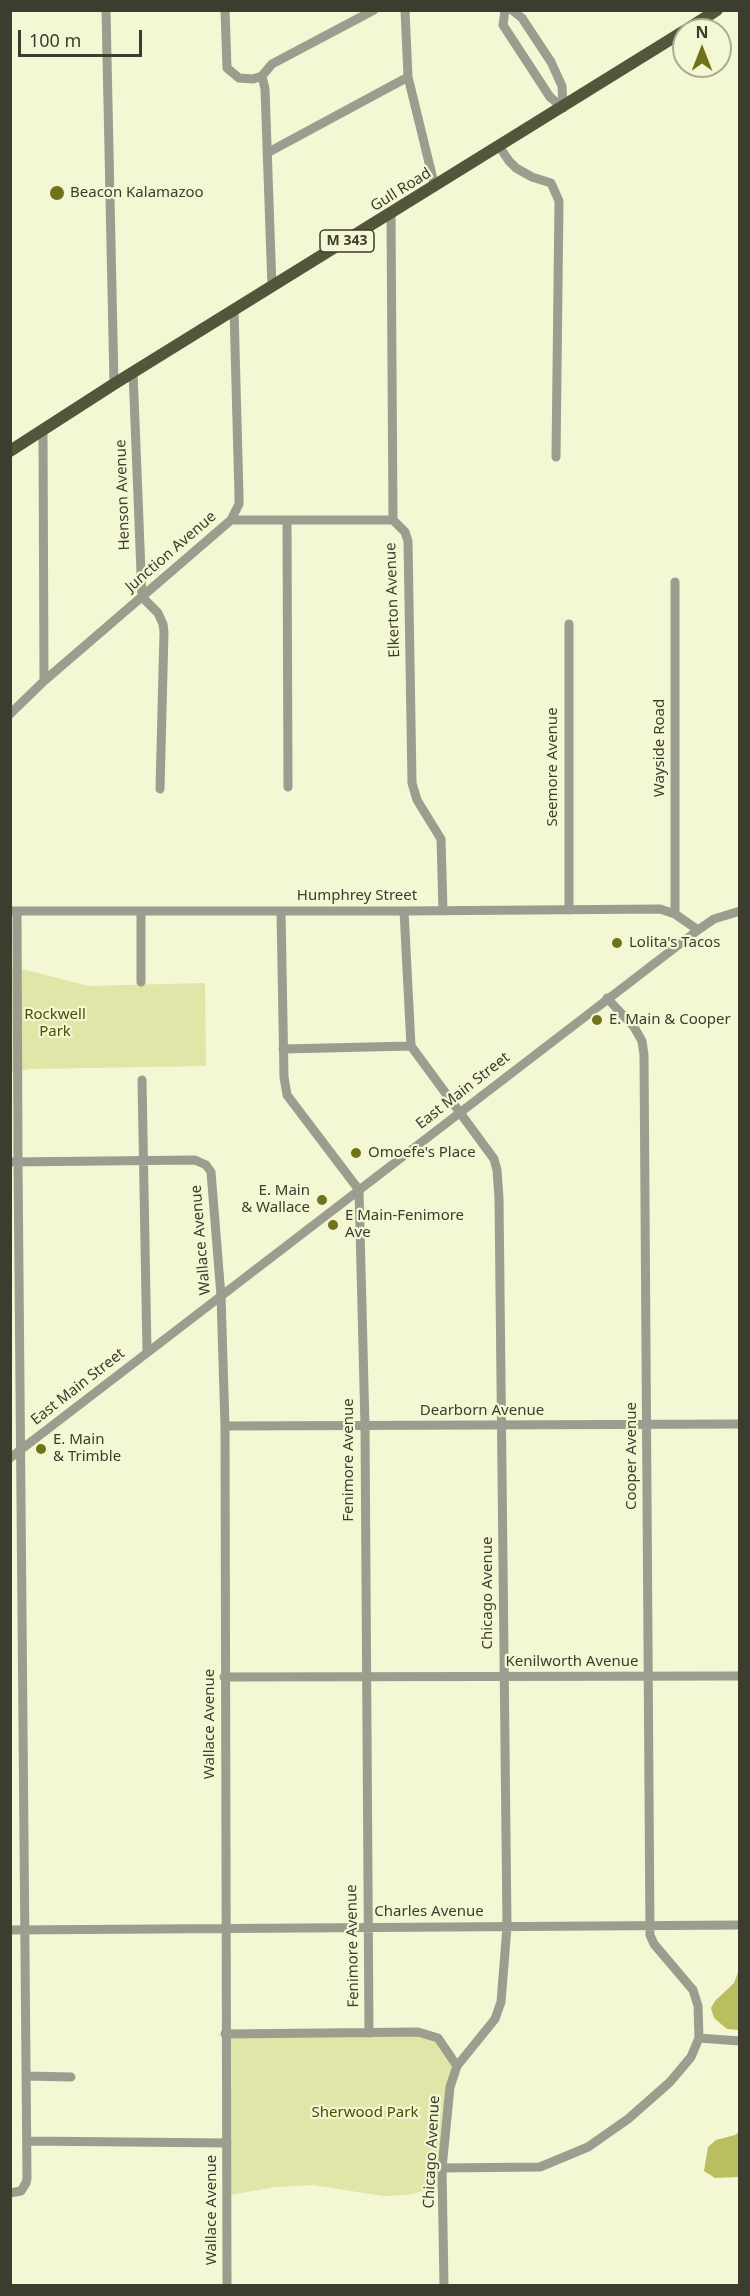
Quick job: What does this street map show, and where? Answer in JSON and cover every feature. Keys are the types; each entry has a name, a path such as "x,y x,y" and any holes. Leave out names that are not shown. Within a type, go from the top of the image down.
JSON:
{"main road":[{"name":"Gull Road","path":"10,451 133,372 672,39"}],"street":[{"path":"106,10 114,384"},
{"path":"225,10 227,68 239,78 253,79 262,76 272,64 374,10"},
{"path":"405,10 408,76 435,187"},
{"path":"505,10 503,25 550,97 563,108"},
{"path":"512,10 522,18 551,62 562,86 563,108"},
{"path":"262,76 265,89 272,287"},
{"path":"267,153 408,76"},
{"path":"499,146 516,168 532,177 551,183 559,201 556,457"},
{"name":"Elkerton Avenue","path":"391,214 393,520 405,532 408,541 412,783 417,800 441,839 443,911"},
{"path":"231,520 240,495 234,310"},
{"name":"Henson Avenue","path":"133,372 142,597"},
{"path":"43,430 44,681"},
{"name":"Junction Avenue","path":"10,714 44,681 231,520 393,520"},
{"path":"287,520 288,787"},
{"name":"Wayside Road","path":"675,582 675,914"},
{"path":"142,597 158,613 164,632 160,789"},
{"name":"Seemore Avenue","path":"568,910 569,624"},
{"name":"Humphrey Street","path":"14,911 281,912 660,909 675,914 698,930"},
{"path":"10,2193 24,2188 27,2178 21,1450 14,1162 14,911"},
{"path":"284,1049 411,1046 404,911"},
{"name":"East Main Street","path":"10,1458 607,998 698,930 714,920 740,911"},
{"path":"141,912 141,982"},
{"path":"281,912 284,1077 291,1102 359,1190"},
{"name":"Cooper Avenue","path":"607,998 634,1027 642,1041 644,1055 650,1926"},
{"name":"Chicago Avenue","path":"411,1046 494,1159 497,1170 507,1927 502,1994 498,2011 491,2027 457,2066 450,2087 442,2168 444,2286"},
{"path":"142,1080 147,1353"},
{"name":"Wallace Avenue","path":"144,1161 195,1160 206,1165 211,1172 221,1296 225,1426 227,2286"},
{"path":"14,1162 144,1161"},
{"name":"Fenimore Avenue","path":"359,1190 364,1426 369,2032"},
{"name":"Dearborn Avenue","path":"225,1426 740,1424"},
{"name":"Kenilworth Avenue","path":"224,1677 740,1676"},
{"name":"Charles Avenue","path":"10,1930 740,1925"},
{"path":"442,2168 540,2167 588,2147 628,2119 670,2082 691,2056 699,2038 698,2006 693,1990 654,1944 650,1935 650,1926"},
{"path":"225,2034 418,2032 430,2034 445,2046 457,2066"},
{"path":"699,2038 740,2041"},
{"path":"27,2076 71,2077"},
{"path":"27,2141 227,2143"}],"green space":[{"name":"Rockwell Park","path":"10,966 89,986 205,983 206,1066 32,1069 11,1072"},
{"path":"739,1970 739,2030 727,2029 714,2018 711,2008 734,1983"},
{"name":"Sherwood Park","path":"414,2033 440,2044 455,2067 441,2187 407,2195 383,2196 312,2185 276,2187 229,2195 229,2037"},
{"path":"739,2132 739,2177 715,2178 704,2171 708,2147 716,2140"}],"place":[{"name":"Beacon Kalamazoo","path":"57,193"},
{"name":"Lolita's Tacos","path":"617,943"},
{"name":"E. Main & Cooper","path":"597,1020"},
{"name":"Omoefe's Place","path":"356,1153"},
{"name":"E. Main & Wallace","path":"322,1200"},
{"name":"E Main-Fenimore Ave","path":"333,1225"},
{"name":"E. Main & Trimble","path":"41,1449"}]}
